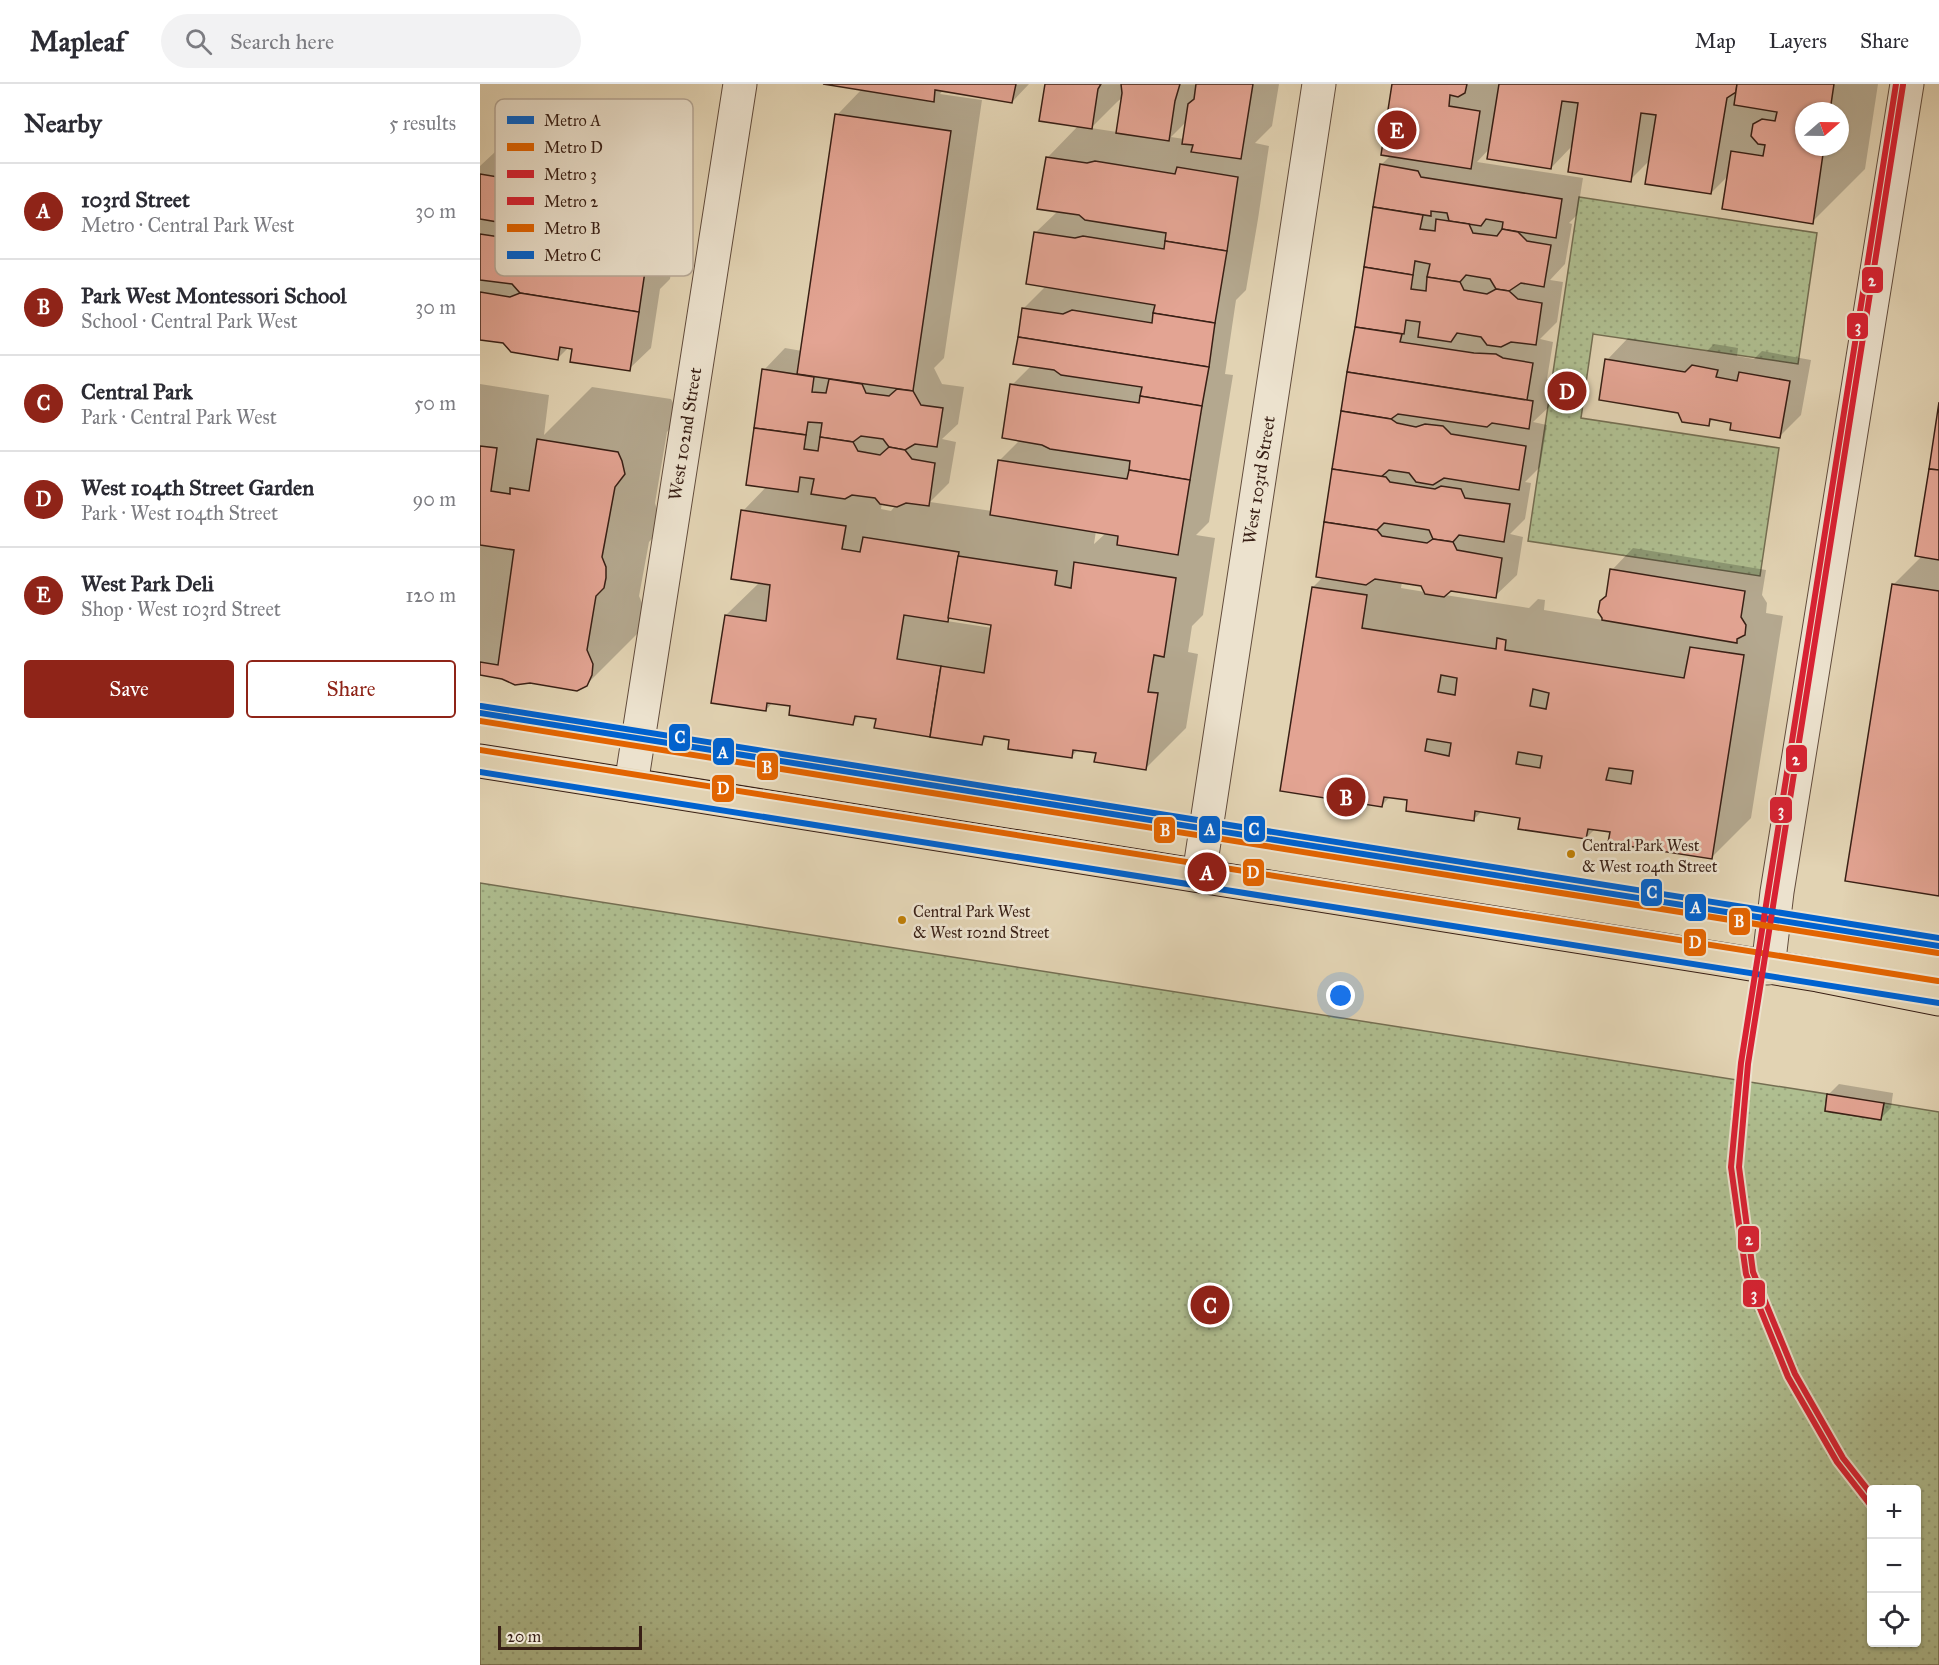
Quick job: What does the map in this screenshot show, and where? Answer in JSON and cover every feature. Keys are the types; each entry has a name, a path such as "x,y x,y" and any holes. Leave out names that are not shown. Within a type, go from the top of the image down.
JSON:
{"main road":[{"path":"480,761 1818,975 1939,999"}],"street":[{"name":"West 102nd Street","path":"631,785 740,84"},
{"name":"West 103rd Street","path":"1199,875 1319,84"},
{"path":"1768,968 1777,892 1907,84"}],"green space":[{"path":"1579,197 1817,233 1798,364 1593,334 1581,418 1779,448 1760,576 1528,541"},
{"path":"480,883 1827,1094 1825,1111 1880,1120 1884,1103 1939,1112 1939,1665 480,1665"}],"building":[{"path":"823,84 1016,84 1012,103 935,90 934,102"},
{"path":"1045,84 1101,84 1098,89 1092,129 1039,121"},
{"path":"1121,84 1180,84 1169,141 1116,133 1122,93"},
{"path":"1196,84 1253,84 1241,159 1191,152 1193,145 1182,144 1188,104 1194,99"},
{"path":"1392,84 1467,84 1465,93 1458,97 1450,95 1449,106 1480,111 1471,169 1381,155"},
{"path":"1499,84 1737,84 1736,92 1727,98 1711,194 1645,184 1656,115 1641,113 1631,182 1568,172 1578,103 1562,101 1551,169 1487,159"},
{"path":"1737,84 1834,84 1831,102 1795,102 1795,156 1823,156 1813,224 1722,209 1731,151 1763,156 1765,145 1758,144 1751,136 1753,124 1762,119 1775,121 1777,112 1734,105"},
{"path":"835,114 951,131 913,391 797,374"},
{"path":"1046,157 1087,163 1095,161 1175,174 1177,167 1238,177 1227,251 1165,241 1166,233 1085,220 1079,215 1037,209"},
{"path":"1380,164 1418,171 1421,177 1562,199 1556,238 1502,229 1503,222 1486,219 1481,226 1449,221 1447,213 1431,211 1431,216 1373,207"},
{"path":"480,174 495,176 495,222 480,219"},
{"path":"1373,207 1423,215 1420,229 1435,231 1436,219 1469,224 1473,233 1497,236 1502,229 1518,232 1527,241 1551,245 1544,287 1521,283 1509,291 1496,289 1490,279 1466,275 1460,282 1427,277 1430,264 1415,261 1413,275 1364,267"},
{"path":"1034,232 1075,238 1083,236 1164,249 1165,241 1227,251 1215,323 1153,313 1155,305 1026,284"},
{"path":"480,234 495,236 495,276 644,276 639,312 520,293 512,284 480,280"},
{"path":"1364,267 1413,275 1411,289 1426,291 1427,277 1460,282 1464,290 1487,294 1496,289 1509,291 1518,299 1542,303 1536,345 1511,342 1501,347 1487,345 1481,337 1457,333 1451,342 1418,337 1420,322 1406,320 1404,334 1355,327"},
{"path":"480,292 510,297 520,293 639,312 630,371 570,362 572,349 560,347 558,360 511,352 503,343 480,340"},
{"path":"1022,308 1063,314 1072,310 1152,323 1153,313 1215,323 1209,367 1018,337"},
{"path":"1355,327 1402,334 1400,342 1496,354 1503,358 1533,363 1527,400 1347,372"},
{"path":"1018,337 1209,367 1202,406 1140,396 1142,387 1061,375 1054,370 1013,364"},
{"path":"1605,359 1685,372 1692,365 1718,370 1716,377 1737,381 1739,372 1790,381 1780,438 1730,430 1731,423 1710,419 1709,426 1682,422 1678,413 1599,400"},
{"path":"762,369 814,377 812,392 826,393 829,379 862,384 866,393 889,396 897,389 913,391 921,405 943,408 937,447 915,444 905,450 889,447 883,439 861,436 853,442 820,437 822,423 808,422 806,435 754,428"},
{"path":"1347,372 1533,401 1529,429 1492,423 1487,427 1398,414 1391,419 1341,411"},
{"path":"1010,384 1139,403 1140,396 1202,406 1190,480 1129,470 1130,461 1050,449 1042,445 1002,438"},
{"path":"1939,402 1939,470 1929,469"},
{"path":"1341,411 1391,419 1397,423 1416,427 1425,424 1443,426 1451,434 1526,446 1519,490 1444,478 1433,485 1416,482 1409,473 1389,470 1381,477 1332,469"},
{"path":"754,428 806,435 804,449 818,451 820,437 853,442 858,451 880,455 889,447 905,450 912,459 935,463 929,506 906,503 897,507 880,504 875,498 852,495 845,499 811,494 814,479 800,477 798,492 746,485"},
{"path":"537,439 618,452 625,474 615,487 602,557 606,567 606,578 604,588 596,596 587,650 593,664 592,675 587,686 577,691 530,683 515,685 502,679 480,675 480,662 498,665 514,550 480,545 480,446 497,448 491,491 510,494 510,488 529,491"},
{"path":"998,460 1127,479 1129,470 1190,480 1178,555 1117,545 1118,536 990,515"},
{"path":"1332,469 1386,477 1390,482 1435,489 1441,486 1461,489 1465,498 1510,504 1504,542 1459,535 1453,542 1433,539 1429,530 1384,523 1377,530 1324,522"},
{"path":"1929,469 1939,470 1939,560 1915,556"},
{"path":"741,510 846,526 842,549 860,552 863,537 959,552 948,622 904,615 897,659 941,666 930,737 874,728 876,719 855,716 853,725 789,715 790,706 767,703 766,711 711,703 725,615 766,621 770,585 731,579"},
{"path":"1324,522 1377,530 1382,536 1427,543 1433,539 1453,542 1457,550 1502,558 1496,598 1451,591 1444,597 1425,594 1421,586 1375,579 1366,585 1316,577"},
{"path":"958,556 1057,571 1055,585 1071,588 1074,562 1176,578 1164,657 1154,655 1148,692 1158,693 1146,770 1094,762 1096,753 1073,750 1072,758 1008,749 1009,740 984,736 982,745 930,737 941,666 984,673 991,625 948,618"},
{"path":"1610,569 1745,591 1741,617 1746,625 1745,635 1737,639 1737,643 1602,620 1598,612 1600,601 1606,596"},
{"path":"1892,584 1939,591 1939,896 1845,881"},
{"path":"1312,587 1367,595 1362,628 1496,649 1497,638 1506,640 1505,650 1684,678 1690,647 1744,655 1712,859 1608,843 1610,832 1588,829 1586,839 1518,829 1520,818 1475,811 1474,821 1406,811 1407,800 1384,797 1382,807 1280,791","holes":["1441,675 1457,678 1455,695 1438,692","1533,689 1549,693 1546,709 1530,706","1427,739 1451,743 1449,756 1425,751","1518,752 1542,756 1540,768 1516,764","1609,768 1633,771 1631,784 1606,780"]},
{"path":"1827,1094 1884,1103 1881,1120 1825,1111"}],"metro line":[{"name":"3","path":"1867,1501 1837,1462 1788,1377 1746,1274 1731,1167 1741,1063 1896,84"},
{"name":"2","path":"1867,1489 1843,1458 1795,1374 1753,1272 1739,1167 1748,1064 1903,85"},
{"name":"C","path":"481,706 1939,938"},
{"name":"A","path":"480,713 1939,946"},
{"name":"B","path":"480,721 1938,953"},
{"name":"D","path":"480,750 1938,981"},
{"name":"A","path":"480,772 1939,1003"}],"place":[{"name":"West Park Deli","path":"1397,130"},
{"name":"West 104th Street Garden","path":"1567,391"},
{"name":"Park West Montessori School","path":"1346,797"},
{"name":"Central Park West & West 104th Street","path":"1571,854"},
{"name":"103rd Street","path":"1207,872"},
{"name":"Central Park West & West 102nd Street","path":"902,920"},
{"name":"Central Park","path":"1210,1305"}]}
